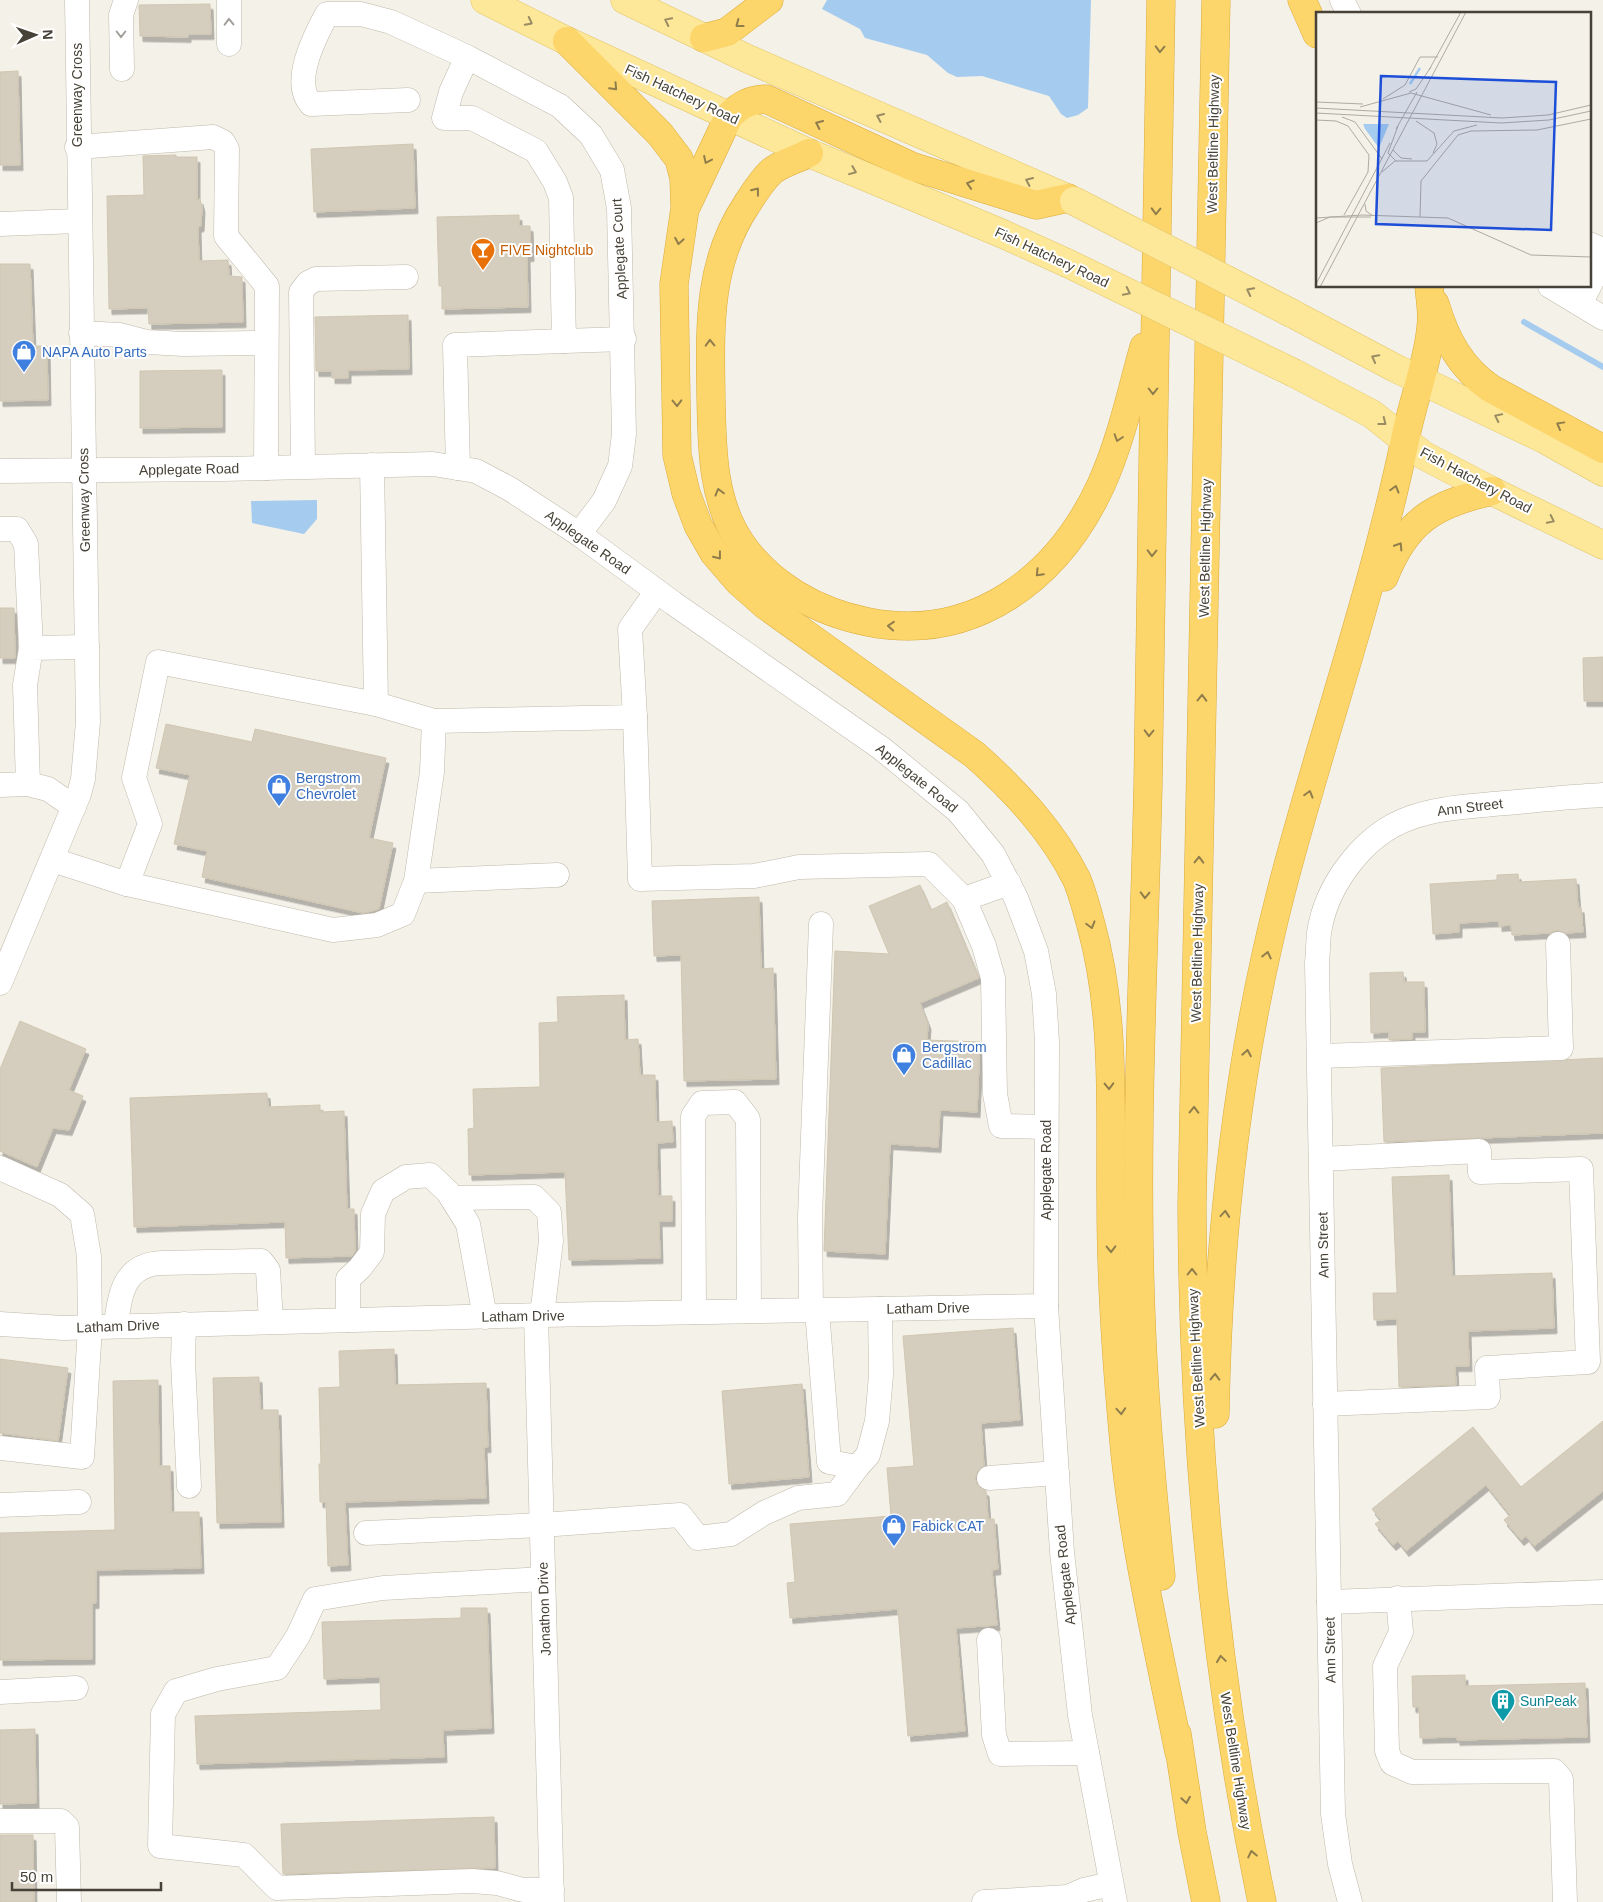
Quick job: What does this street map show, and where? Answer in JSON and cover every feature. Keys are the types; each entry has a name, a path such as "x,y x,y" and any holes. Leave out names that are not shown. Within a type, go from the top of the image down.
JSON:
{"highway":[{"path":"704,38 727,32 769,0"},
{"path":"1161,0 1154,307 1152,538 1140,1202 1140,1314 1157,1540 1179,1752"},
{"name":"West Beltline Highway","path":"1216,0 1192,1206 1192,1322 1206,1524 1215,1618 1232,1743 1262,1902"},
{"path":"1302,0 1316,32"},
{"path":"567,41 660,134 679,159 684,178 686,208 674,284 678,455 686,492 698,525 714,553 739,582 765,605 975,755 1005,782 1035,816 1076,879 1083,896 1106,988 1109,1057 1111,1268 1123,1434 1137,1539 1206,1902"},
{"path":"686,208 729,116 738,107 752,100 766,99 911,166 1036,204 1071,200"},
{"path":"809,153 773,171 754,192 737,218 725,244 716,274 711,307 711,426 715,475 724,509 740,542 766,572 792,593 824,610 857,620 892,627 925,626 954,621 985,610 1009,598 1032,580 1058,553 1101,486 1126,415 1154,307"},
{"path":"1215,1618 1213,1496 1216,1360 1219,1288 1231,1151 1252,1025 1281,893 1398,475 1431,326 1430,288"},
{"path":"1431,288 1448,339 1461,361 1477,378 1490,388 1603,449"},
{"path":"1320,755 1385,575 1399,545 1416,525 1432,512 1465,497 1492,491"}],"main road":[{"name":"Fish Hatchery Road","path":"486,0 567,41 809,153 1010,237 1067,263 1372,414 1423,455 1603,545"},
{"path":"625,0 704,38 1071,200 1419,379 1544,440 1603,472"}],"street":[{"name":"Greenway Cross","path":"0,982 74,807 83,779 88,722 78,222 76,0"},
{"path":"122,69 121,15 126,0"},
{"path":"229,0 230,44"},
{"path":"1342,0 1348,12"},
{"name":"Applegate Court","path":"408,100 311,104 304,97 304,83 310,47 327,14 362,14 391,22 467,57 560,106 591,135 612,170 619,208 624,339 624,434 620,466 604,501 579,534"},
{"path":"467,57 452,92 444,118 472,118 536,151 555,182 561,198 564,340"},
{"path":"78,148 214,137 223,142 227,149 226,236 267,286 266,468"},
{"path":"0,224 78,222"},
{"path":"1590,244 1603,250 1602,262 1590,285"},
{"path":"303,466 301,292 308,283 316,279 406,277"},
{"path":"1553,288 1603,318"},
{"path":"1580,304 1588,288"},
{"path":"81,333 120,335 147,342 266,343"},
{"path":"458,468 455,345 624,339"},
{"name":"Applegate Road","path":"0,471 433,464 476,471 510,489 579,534 881,748 958,811 993,854 1009,883 1036,951 1044,994 1047,1042 1046,1306 1062,1552 1080,1715 1113,1893"},
{"path":"372,465 376,704"},
{"path":"0,529 18,529 26,544 31,648 25,685 28,784"},
{"path":"657,591 630,629 640,879 754,876 799,867 929,864 964,899 984,946 993,978 995,1094 1000,1126 1046,1127"},
{"path":"31,648 87,647"},
{"path":"127,884 150,824 134,778 158,662 376,704 434,721 634,717"},
{"path":"53,860 127,884 333,930 377,925 403,914 416,881 432,772 434,721"},
{"path":"0,785 28,784 48,789 74,807"},
{"name":"Ann Street","path":"1350,1902 1340,1864 1333,1814 1317,963 1320,931 1329,900 1344,872 1366,846 1386,830 1409,818 1441,809 1603,794"},
{"path":"416,881 557,874"},
{"path":"964,899 1009,883"},
{"path":"821,924 810,1217 814,1310 818,1334 829,1462 857,1468"},
{"path":"1320,1056 1562,1048 1558,944"},
{"path":"694,1312 693,1116 702,1103 735,1102 748,1119 749,1311"},
{"path":"1322,1159 1479,1151 1480,1172 1581,1169 1588,1362 1487,1368 1488,1397 1325,1404"},
{"path":"0,1168 60,1195 82,1214 89,1256 90,1327 82,1457 0,1448"},
{"path":"348,1320 348,1279 360,1268 372,1252 373,1214 383,1191 406,1177 430,1176 452,1198 468,1224 485,1317"},
{"name":"Jonathon Drive","path":"452,1198 534,1197 549,1212 551,1241 539,1315 543,1579 552,1896"},
{"path":"116,1326 118,1298 133,1272 149,1263 261,1261 268,1270 271,1322"},
{"name":"Latham Drive","path":"0,1324 90,1327 814,1310 880,1319 1046,1306"},
{"path":"366,1532 542,1525 680,1515 698,1538 731,1534 764,1513 798,1498 837,1494 868,1455 877,1421 881,1375 880,1319"},
{"path":"184,1324 183,1361 189,1486"},
{"path":"989,1478 1057,1473"},
{"path":"0,1505 79,1502"},
{"path":"543,1579 383,1588 315,1599 298,1636 277,1668 217,1679 176,1691 163,1714 160,1846 244,1855 277,1888 472,1882 497,1883 552,1896"},
{"path":"1329,1602 1603,1592"},
{"path":"1398,1598 1401,1632 1385,1666 1387,1751 1392,1763 1412,1772 1554,1771 1562,1779 1565,1902"},
{"path":"989,1640 994,1735 1000,1754 1087,1753"},
{"path":"0,1692 76,1688"},
{"path":"0,1821 61,1821 67,1827 69,1902"},
{"path":"984,1902 1068,1897 1084,1890 1113,1893"}],"water":[{"path":"827,0 1091,0 1088,108 1078,115 1067,118 1061,114 1049,96 982,76 957,77 948,73 927,55 865,38 860,29 822,9"},
{"path":"317,500 317,519 304,534 252,523 251,501"}],"building":[{"path":"210,4 211,34 188,34 188,37 140,36 139,5"},
{"path":"18,71 20,165 0,165 0,72"},
{"path":"413,144 415,208 314,212 311,149"},
{"path":"176,155 176,157 197,157 197,200 200,199 202,207 201,226 198,227 199,261 228,260 229,276 242,277 243,322 149,324 148,308 109,309 107,196 144,195 143,156"},
{"name":"FIVE Nightclub","path":"519,215 519,226 530,226 531,256 527,256 528,307 442,309 442,286 439,286 437,217"},
{"path":"0,264 30,264 33,346 47,346 48,400 0,401"},
{"path":"408,315 409,369 348,370 348,378 332,378 332,371 316,371 315,317"},
{"path":"222,370 222,427 140,428 140,371"},
{"path":"0,608 14,608 15,658 0,658"},
{"path":"1603,657 1603,701 1584,701 1583,658"},
{"name":"Bergstrom Chevrolet","path":"166,724 252,742 255,729 386,758 369,838 393,843 379,909 363,913 202,877 207,851 174,844 190,775 156,768"},
{"path":"1518,874 1519,882 1576,879 1578,908 1581,907 1583,932 1565,933 1557,930 1550,933 1512,935 1511,925 1499,926 1499,921 1459,923 1459,932 1433,934 1430,884 1497,880 1497,875"},
{"name":"Bergstrom Cadillac","path":"920,885 931,910 947,902 979,978 920,1003 928,1024 927,1040 980,1042 977,1112 940,1110 938,1147 890,1144 885,1254 824,1251 835,951 889,954 869,906"},
{"path":"759,897 761,969 773,968 776,1079 684,1081 681,955 654,956 652,901"},
{"path":"1403,972 1404,982 1424,982 1425,1032 1412,1032 1412,1039 1389,1040 1389,1032 1371,1033 1370,973"},
{"path":"624,995 625,1040 638,1039 640,1075 655,1075 656,1122 672,1121 673,1142 657,1143 658,1196 672,1196 672,1221 659,1221 660,1258 569,1260 565,1172 469,1175 468,1129 474,1128 473,1089 540,1087 539,1023 558,1022 557,997"},
{"path":"20,1021 86,1049 69,1090 83,1096 69,1130 53,1128 37,1167 0,1151 0,1069"},
{"path":"1603,1058 1603,1133 1384,1142 1381,1068"},
{"path":"267,1093 268,1107 320,1105 320,1112 344,1111 347,1209 354,1209 355,1251 352,1256 286,1258 285,1222 134,1227 130,1098"},
{"path":"1449,1175 1452,1276 1552,1273 1554,1328 1468,1331 1469,1366 1455,1366 1456,1385 1399,1387 1397,1319 1374,1320 1373,1293 1397,1293 1392,1177"},
{"name":"Fabick CAT","path":"1013,1328 1020,1420 981,1423 984,1466 977,1472 975,1479 978,1486 986,1491 988,1519 994,1519 998,1569 992,1570 997,1625 956,1628 965,1731 908,1736 898,1609 790,1618 787,1583 795,1582 790,1524 891,1516 887,1468 914,1466 903,1336"},
{"path":"394,1349 395,1385 486,1383 488,1447 484,1447 486,1498 345,1502 348,1565 328,1566 326,1502 320,1502 319,1388 340,1387 339,1351"},
{"path":"0,1359 68,1368 58,1441 0,1433"},
{"path":"259,1377 260,1410 278,1410 281,1522 217,1523 213,1378"},
{"path":"158,1380 159,1466 170,1466 171,1512 199,1512 201,1568 96,1570 96,1603 92,1603 92,1659 0,1660 0,1533 115,1530 113,1381"},
{"path":"802,1384 809,1477 729,1484 722,1391"},
{"path":"1603,1421 1603,1491 1534,1546 1526,1536 1521,1540 1504,1520 1510,1515 1486,1485 1406,1551 1398,1541 1393,1545 1375,1524 1381,1520 1372,1509 1473,1427 1521,1487"},
{"path":"461,1608 487,1608 491,1728 443,1730 444,1757 197,1764 195,1716 381,1710 380,1677 324,1679 322,1622 461,1618"},
{"name":"SunPeak","path":"1465,1675 1465,1686 1585,1683 1587,1737 1457,1740 1457,1737 1420,1738 1419,1707 1413,1707 1412,1676"},
{"path":"35,1729 36,1803 0,1804 0,1730"},
{"path":"494,1817 495,1868 283,1874 281,1824"},
{"path":"0,1835 33,1835 34,1902 0,1902"}],"waterway":[{"path":"1524,322 1603,367"}],"place":[{"name":"FIVE Nightclub","path":"483,271"},
{"name":"NAPA Auto Parts","path":"24,373"},
{"name":"Bergstrom Chevrolet","path":"279,807"},
{"name":"Bergstrom Cadillac","path":"904,1076"},
{"name":"Fabick CAT","path":"894,1547"},
{"name":"SunPeak","path":"1503,1722"}]}
